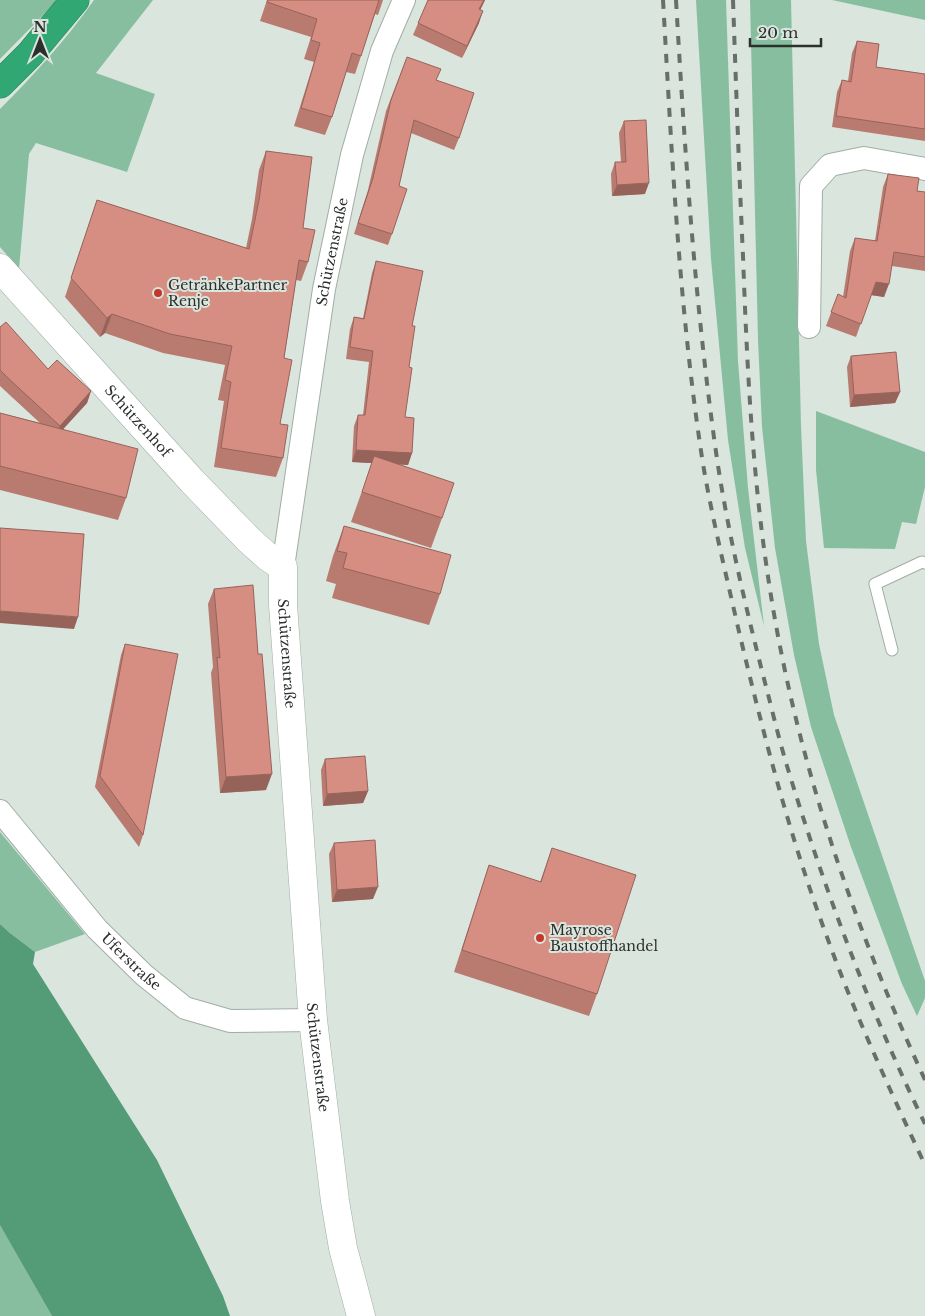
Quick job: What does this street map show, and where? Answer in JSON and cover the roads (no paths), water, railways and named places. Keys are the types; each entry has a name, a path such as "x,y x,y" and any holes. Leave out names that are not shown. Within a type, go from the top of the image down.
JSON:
{"highway":[{"path":"0,84 30,54 75,0"}],"street":[{"name":"Schützenstraße","path":"361,1316 343,1248 335,1201 313,1020 283,605 283,567 324,289 352,155 382,51 404,0"},
{"path":"809,327 811,186 830,164 864,158 925,168"},
{"name":"Schützenhof","path":"0,268 192,481 249,540 283,567"},
{"name":"Uferstraße","path":"0,811 97,928 144,975 185,1008 230,1021 313,1020"}],"lane":[{"path":"892,650 875,584 922,562 925,563"}],"railway":[{"path":"663,0 677,232 688,348 703,464 723,563 766,742 788,821 813,899 861,1024 925,1165"},
{"path":"676,0 687,173 709,402 726,514 737,568 787,766 816,857 866,992 925,1124"},
{"path":"733,0 751,419 763,542 780,647 794,711 829,837 873,960 925,1080"}],"place":[{"name":"GetränkePartner Renje","path":"158,293"},
{"name":"Mayrose Baustoffhandel","path":"540,938"}]}
